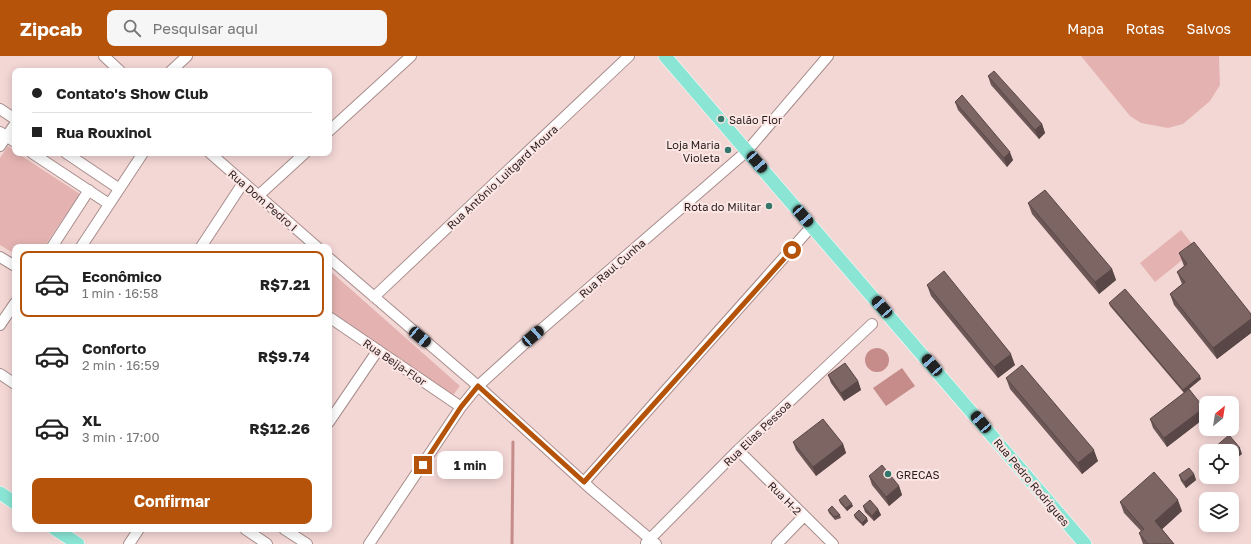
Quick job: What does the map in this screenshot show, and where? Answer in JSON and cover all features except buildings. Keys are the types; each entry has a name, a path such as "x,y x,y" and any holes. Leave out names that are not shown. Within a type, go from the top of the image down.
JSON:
{"main road":[{"name":"Rua Pedro Rodrigues","path":"666,56 1085,544"},
{"path":"0,493 12,501"},
{"path":"60,532 78,544"}],"street":[{"path":"104,56 117,68"},
{"path":"174,68 187,56"},
{"path":"332,128 411,56"},
{"name":"Rua Antônio Luitgard Moura","path":"374,297 629,56"},
{"name":"Rua Raul Cunha","path":"370,544 461,407 478,386 747,151 828,56"},
{"path":"0,109 12,117"},
{"path":"0,146 7,137"},
{"path":"37,156 108,204"},
{"path":"70,156 118,188"},
{"path":"83,244 118,188 141,156"},
{"name":"Rua Dom Pedro I","path":"213,156 314,244"},
{"path":"258,196 302,156"},
{"path":"203,244 243,183"},
{"path":"54,244 89,190"},
{"path":"584,482 812,226"},
{"path":"0,257 12,264"},
{"path":"332,261 478,386 650,542"},
{"path":"0,325 12,307"},
{"name":"Rua Beija-Flor","path":"332,319 461,407"},
{"name":"Rua Elias Pessoa","path":"650,542 738,450 872,324"},
{"path":"332,418 378,350"},
{"path":"0,374 12,382"},
{"name":"Rua H-2","path":"738,450 833,544"},
{"path":"777,544 804,516"},
{"path":"129,544 137,532"},
{"path":"256,532 267,544"},
{"path":"288,532 306,544"}],"shaded area":[{"path":"1081,56 1219,56 1220,85 1210,101 1183,124 1168,128 1141,123 1130,116"},
{"path":"8,146 12,149 12,156 22,156 80,194 46,244 12,244 12,252 0,245 0,158"},
{"path":"1181,230 1196,249 1155,282 1140,263"},
{"path":"332,273 460,386 453,395 332,313"},
{"path":"877,348 885,352 889,360 885,368 877,372 869,368 865,360 869,352"},
{"path":"902,368 915,386 886,406 873,388"}],"waterway":[{"path":"512,544 513,442"}],"place":[{"name":"Salão Flor","path":"721,119"},
{"name":"Loja Maria Violeta","path":"728,150"},
{"name":"Rota do Militar","path":"769,206"},
{"name":"GRECAS","path":"888,474"}],"route":[{"path":"423,465 461,407 478,386 584,482 792,250"}]}
